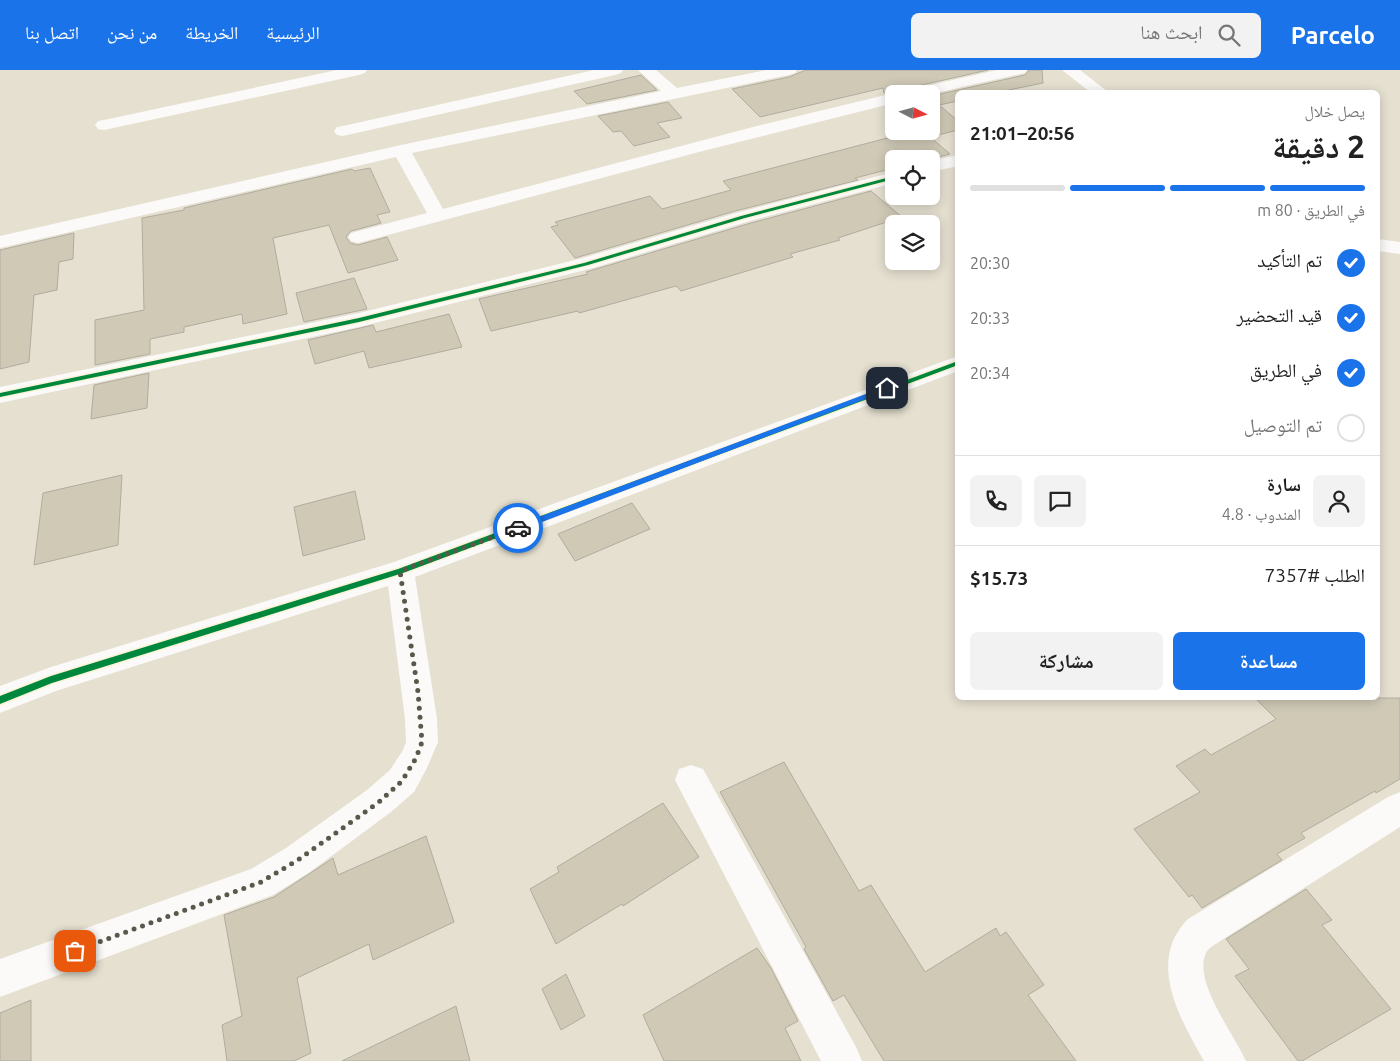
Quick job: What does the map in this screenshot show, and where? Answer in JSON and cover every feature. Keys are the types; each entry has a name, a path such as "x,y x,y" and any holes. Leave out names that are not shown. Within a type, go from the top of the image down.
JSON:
{"street":[{"path":"104,125 358,70"},
{"path":"343,131 615,70"},
{"path":"646,70 674,94"},
{"path":"0,242 401,150 789,70"},
{"path":"940,87 1019,70"},
{"path":"1070,70 1097,90"},
{"path":"358,236 705,146 774,125 885,100"},
{"path":"401,150 438,216"},
{"path":"940,165 955,161"},
{"path":"0,395 369,318 586,264 743,217 885,179"},
{"path":"1380,245 1400,248"},
{"path":"0,700 51,680 400,571 955,364"},
{"path":"0,978 261,882 298,860 379,802 402,781 416,758 422,742 418,692 400,571"},
{"path":"691,780 842,1061"},
{"path":"1226,1061 1197,1009 1185,975 1189,947 1201,932 1400,808"}],"building":[{"path":"806,70 988,70 922,85 885,85 885,93 883,88 760,117 732,89 789,77"},
{"path":"1029,70 1042,70 1043,83 1009,90 958,90 1025,75"},
{"path":"641,75 657,90 587,104 574,91"},
{"path":"955,91 955,102 940,105 940,94"},
{"path":"668,102 682,118 657,123 670,137 634,146 621,131 613,132 598,116"},
{"path":"940,106 955,118 955,131 940,134"},
{"path":"885,139 934,140 950,154 940,157 940,150 885,150 885,170 855,178 858,180 735,211 575,258 551,227 558,225 555,222 650,196 662,209 731,190 723,181"},
{"path":"370,168 390,212 377,215 381,223 351,231 346,237 350,243 358,245 387,237 398,260 348,273 329,225 273,238 287,314 243,324 242,314 184,327 184,332 150,339 150,354 95,365 95,320 144,310 142,218 184,210 184,208 352,169 354,171"},
{"path":"871,191 885,203 885,205 888,205 900,215 885,215 885,223 838,238 840,240 790,254 793,257 681,291 676,286 579,313 578,311 491,331 479,299 588,274 586,272 751,223"},
{"path":"74,233 73,259 59,262 57,290 34,295 29,362 0,369 0,250"},
{"path":"354,278 367,309 304,322 296,293"},
{"path":"449,314 462,347 369,368 364,351 315,364 308,340 373,325 376,332"},
{"path":"149,373 147,408 91,419 94,385"},
{"path":"122,475 118,545 34,565 43,493"},
{"path":"355,491 365,539 303,556 294,507"},
{"path":"632,503 650,529 575,561 558,534"},
{"path":"1380,698 1400,698 1400,779 1301,833 1305,838 1277,854 1282,860 1202,908 1192,895 1189,897 1134,829 1200,792 1176,766 1205,749 1211,755 1276,719 1257,700 1380,700"},
{"path":"784,762 859,891 871,885 925,972 996,928 1000,936 1006,932 1044,985 1028,995 1076,1061 884,1061 844,995 833,1001 804,949 806,947 720,792"},
{"path":"663,803 699,857 623,906 622,904 556,944 530,889 559,872 557,867"},
{"path":"426,836 454,922 373,960 369,944 297,978 311,1053 294,1061 227,1061 222,1025 242,1016 224,915 274,897 333,858 338,875"},
{"path":"1306,889 1332,920 1322,925 1391,1009 1302,1061 1298,1061 1235,976 1249,969 1226,939"},
{"path":"757,948 771,968 798,1021 785,1028 801,1061 664,1061 643,1015"},
{"path":"566,974 585,1016 561,1030 542,989"},
{"path":"31,1000 31,1061 0,1061 0,1013"},
{"path":"456,1006 470,1061 342,1061"}],"cycle path":[{"path":"0,395 359,320 586,264 743,217 885,179"},
{"path":"0,700 51,680 400,571 955,364"}],"way so far":[{"path":"75,951 261,882 298,860 379,802 402,781 416,758 422,742 418,692 400,571 518,528"}],"route":[{"path":"518,528 887,388"}]}
